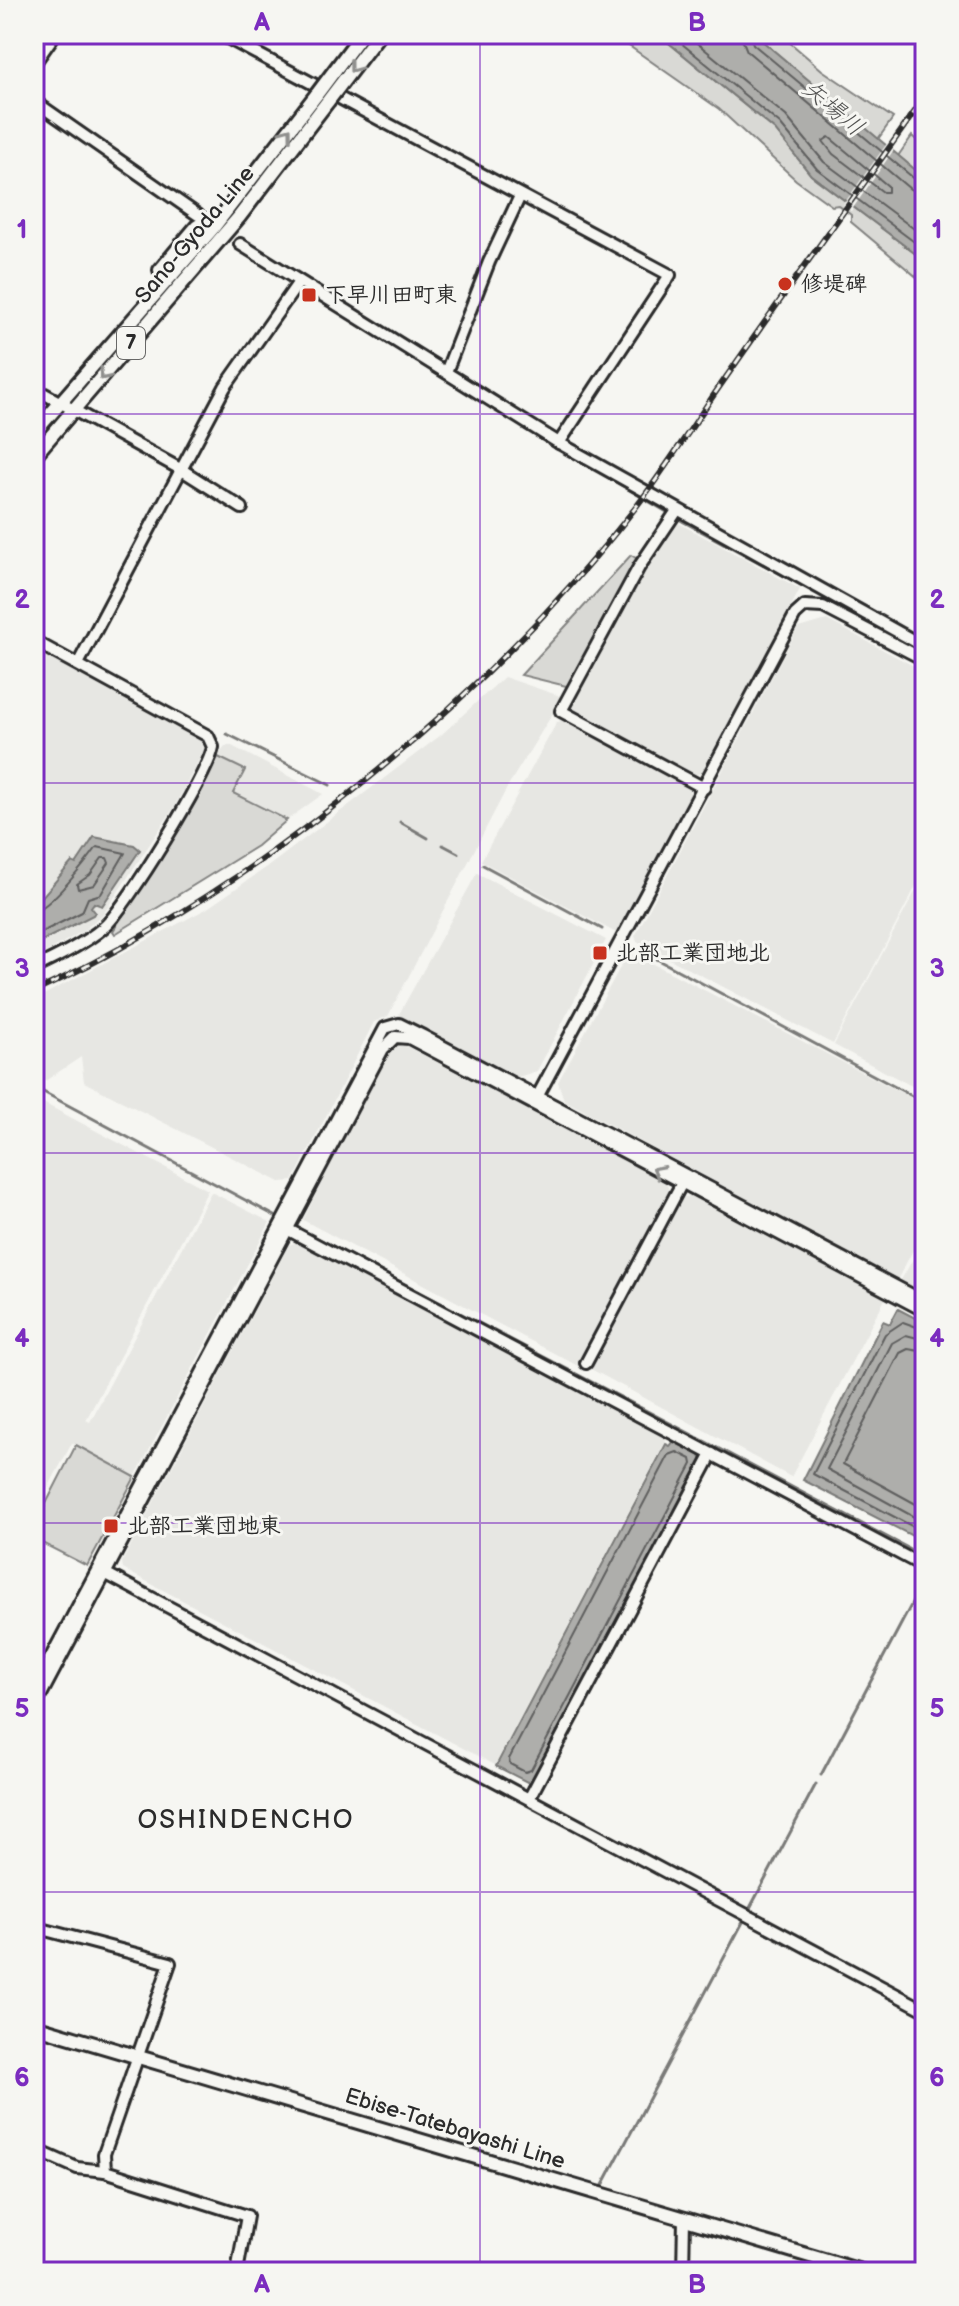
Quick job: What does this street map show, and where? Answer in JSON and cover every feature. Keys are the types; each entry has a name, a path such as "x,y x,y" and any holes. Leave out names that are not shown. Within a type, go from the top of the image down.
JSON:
{"main road":[{"name":"Sano-Gyoda Line","path":"34,456 239,217 322,98 362,34"},
{"name":"Sano-Gyoda Line","path":"34,433 204,222 379,34"},
{"name":"Ebise-Tatebayashi Line","path":"34,2026 864,2272"}],"street":[{"path":"34,64 55,34"},
{"path":"220,34 519,198 670,275 559,443"},
{"path":"34,101 159,187 204,222 159,270"},
{"path":"446,372 489,262 519,198"},
{"path":"240,244 559,443 676,512 925,647"},
{"path":"78,664 225,387 299,282"},
{"path":"34,388 182,470 242,508"},
{"path":"676,512 639,567 561,711 704,788"},
{"path":"805,606 804,594 809,585"},
{"path":"805,606 830,610 925,660"},
{"path":"536,1100 795,615 805,606"},
{"path":"34,641 208,736 212,752 185,807 113,918 91,936 34,968"},
{"path":"34,1708 102,1571 284,1228 385,1028 404,1026 925,1311"},
{"path":"684,1179 925,1302"},
{"path":"586,1363 684,1179"},
{"path":"284,1228 925,1567"},
{"path":"530,1797 712,1454"},
{"path":"34,1689 102,1571"},
{"path":"102,1571 925,2010"},
{"path":"34,1927 170,1963 104,2154 105,2171"},
{"path":"34,2149 77,2168 105,2171 247,2216 237,2272"},
{"path":"683,2272 684,2218"},
{"path":"815,2272 821,2259"}],"shaded area":[{"path":"612,34 658,34 775,130 811,175 925,261 925,284 851,222 851,215 838,205 832,206 796,180 719,109"},
{"path":"754,34 780,34 822,70 893,118 878,139"},
{"path":"912,136 925,148 925,178 898,156"},
{"path":"673,520 800,589 705,772 695,775 570,710"},
{"path":"631,555 639,560 571,683 566,686 521,675"},
{"path":"827,620 925,672 925,869 833,1044 637,942 635,936 798,628"},
{"path":"34,650 201,739 204,750 175,806 104,913 83,931 34,959"},
{"path":"504,677 563,697 509,784 388,1016 374,1022 293,1181 280,1182 84,1082 81,1057 45,1081 34,1076 34,1000 206,909 270,865 441,735"},
{"path":"564,720 688,786 691,795 618,934 481,861 557,722"},
{"path":"225,746 232,746 323,794 287,820 233,792 244,770 218,757"},
{"path":"218,757 245,770 233,793 287,820 257,846 115,934 113,931 194,804"},
{"path":"477,873 606,940 537,1071 518,1077 398,1016"},
{"path":"925,873 925,1093 834,1045"},
{"path":"629,951 925,1105 925,1228 897,1280 564,1100 558,1082"},
{"path":"404,1045 666,1182 670,1194 578,1366 303,1220 388,1050"},
{"path":"34,1098 208,1190 86,1420 90,1422 211,1192 270,1222 135,1477 72,1443 34,1514"},
{"path":"692,1195 885,1299 791,1477 589,1368 683,1198"},
{"path":"925,1238 925,1295 900,1282"},
{"path":"299,1241 668,1437 495,1765 123,1569 122,1562 289,1245"},
{"path":"76,1445 135,1477 87,1566 34,1539 34,1527"}],"water":[{"name":"矢場川","path":"658,34 754,34 925,178 925,261 811,175 775,130"},
{"path":"94,837 134,845 140,850 102,906 94,903 91,907 95,912 93,915 34,945 34,906 72,862 76,864"},
{"path":"898,1309 925,1323 925,1540 922,1541 803,1480 883,1321 890,1324"},
{"path":"674,1441 700,1455 702,1462 535,1780 527,1782 496,1766 666,1444 670,1446"}],"pier":[{"path":"888,142 895,148 851,211 843,205"}],"waterway":[{"path":"313,296 548,442"},
{"path":"565,452 684,522 876,625"},
{"path":"227,734 330,785"},
{"path":"400,822 428,838"},
{"path":"443,845 458,853"},
{"path":"483,865 602,929"},
{"path":"642,951 925,1103"},
{"path":"34,1087 275,1216"},
{"path":"296,1227 925,1557"},
{"path":"821,1775 925,1579"},
{"path":"750,1908 816,1784"},
{"path":"601,2189 743,1922"}],"railway":[{"path":"34,992 118,949 201,900 283,844 362,784 438,719 509,650 576,580 636,507 925,97"}],"place":[{"name":"修堤碑","path":"785,284"},
{"name":"下早川田町東","path":"309,295"},
{"name":"北部工業団地北","path":"600,953"},
{"name":"北部工業団地東","path":"111,1526"}],"district":[{"name":"OSHINDENCHO","path":"246,1820"}]}
